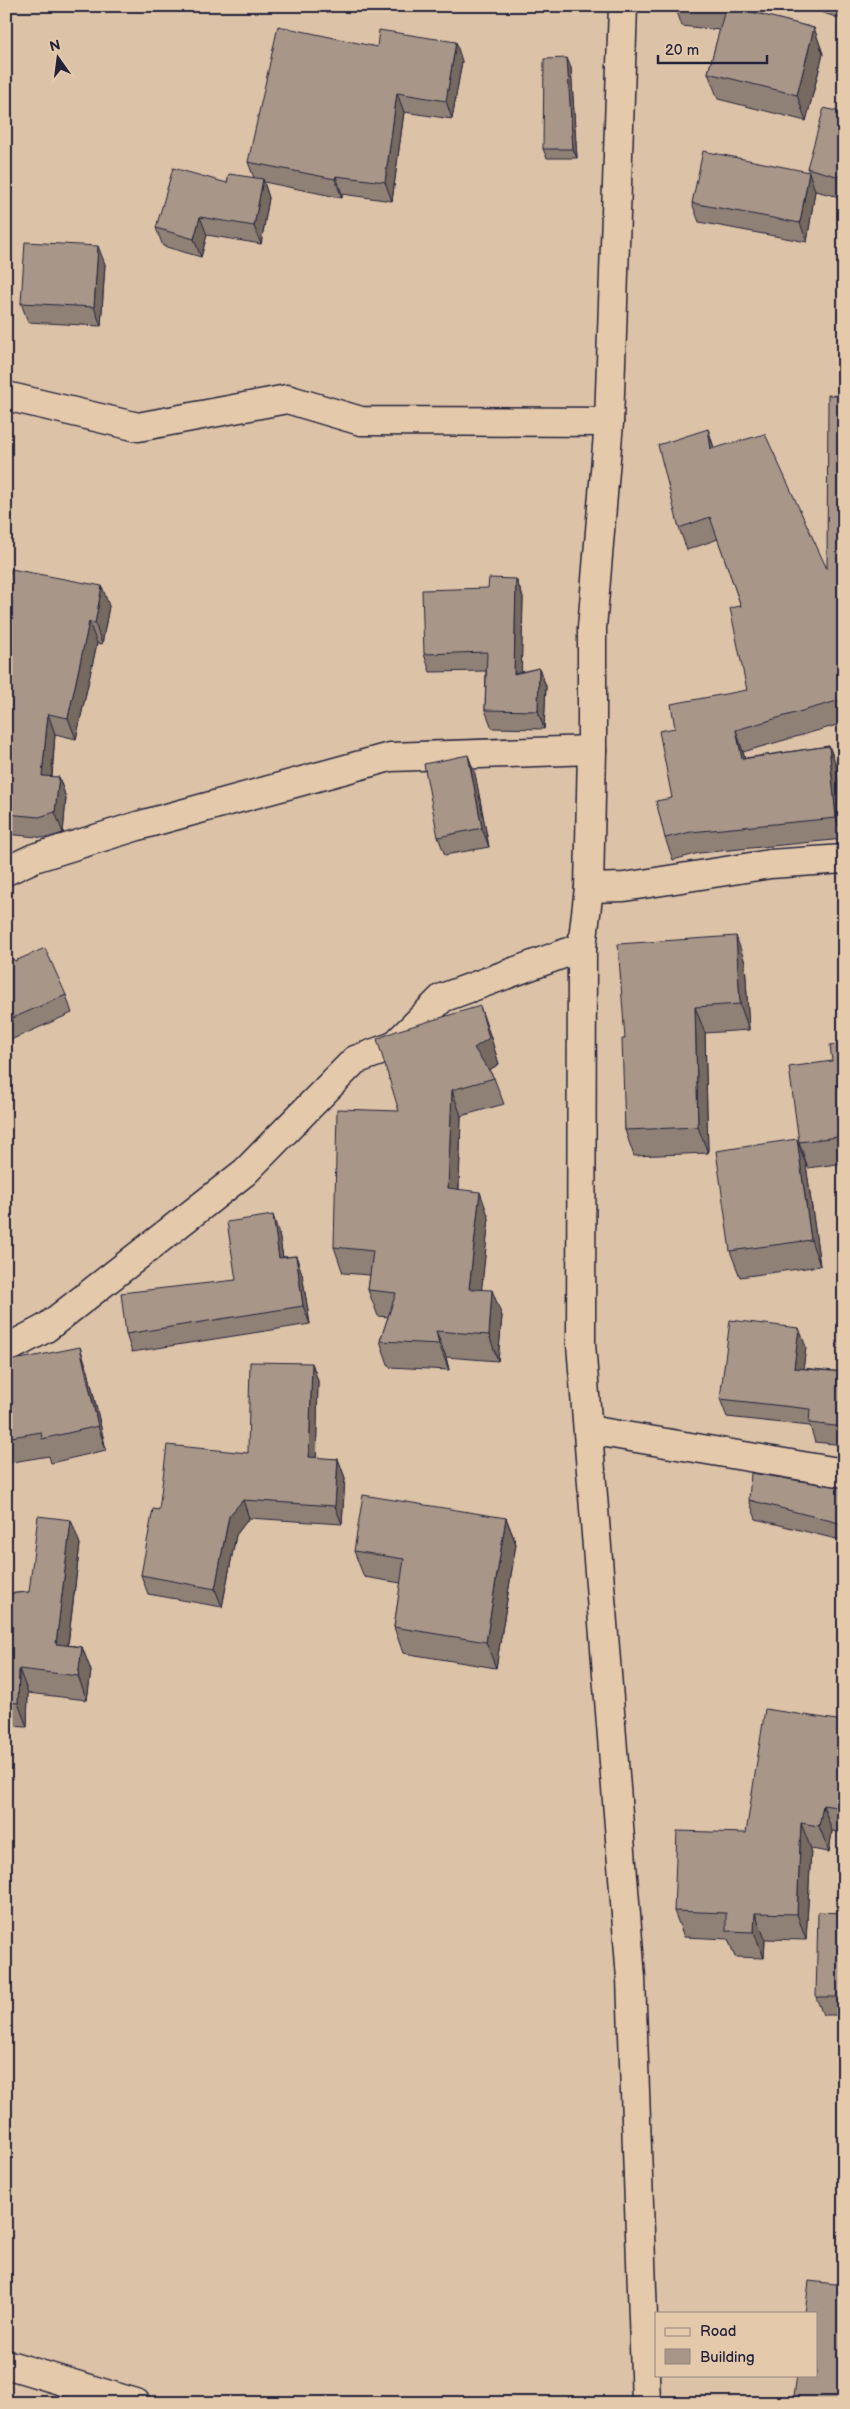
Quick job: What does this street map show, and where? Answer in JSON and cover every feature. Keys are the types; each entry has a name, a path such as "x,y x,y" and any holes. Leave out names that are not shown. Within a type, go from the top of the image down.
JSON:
{"street":[{"path":"623,6 609,422 592,628 589,888 582,947 581,1344 631,1978 646,2403"},
{"path":"6,396 138,427 287,399 361,421 609,422"},
{"path":"6,871 34,858 141,825 390,757 592,750"},
{"path":"589,888 624,886 770,864 844,859"},
{"path":"6,1349 54,1322 245,1172 355,1060 394,1046 442,998 582,947"},
{"path":"589,1430 844,1473"},
{"path":"6,2364 136,2403"}],"building":[{"path":"704,6 726,6 725,8"},
{"path":"726,6 814,28 797,95 708,73"},
{"path":"729,6 752,6 751,11"},
{"path":"278,26 377,47 379,30 456,42 446,101 397,93 385,182 336,176 335,179 248,162"},
{"path":"567,58 573,149 543,149 544,59"},
{"path":"824,108 844,113 844,178 807,168"},
{"path":"703,151 809,172 800,223 692,203"},
{"path":"173,168 227,183 229,174 263,179 254,226 200,217 194,239 156,228"},
{"path":"25,242 98,246 94,307 21,303"},
{"path":"828,395 844,396 844,699 736,730 742,759 829,746 836,818 691,832 665,838 656,801 672,798 659,731 675,728 671,704 747,690 730,608 741,606 710,517 679,528 658,445 708,429 711,449 765,434 827,569"},
{"path":"11,569 102,586 95,623 89,622 68,718 48,714 42,776 59,777 55,812 39,817 6,814 6,594"},
{"path":"489,578 516,579 514,674 539,668 538,711 485,710 487,652 424,654 422,590 488,588"},
{"path":"468,755 482,828 438,837 424,764"},
{"path":"736,936 740,1004 695,1007 698,1127 625,1130 622,1039 625,1039 618,944"},
{"path":"45,948 66,995 6,1021 6,953 15,961"},
{"path":"480,1006 489,1038 474,1048 494,1078 452,1090 448,1188 480,1192 469,1289 492,1290 489,1335 436,1331 439,1344 380,1341 396,1293 368,1290 373,1251 334,1247 337,1109 399,1111 377,1039 396,1031"},
{"path":"844,1043 844,1136 799,1142 789,1067 832,1061 830,1045"},
{"path":"797,1139 811,1240 730,1251 716,1151"},
{"path":"273,1215 279,1258 296,1256 303,1306 126,1334 121,1293 236,1280 227,1222"},
{"path":"730,1320 799,1328 794,1368 844,1372 844,1427 809,1423 810,1409 720,1399"},
{"path":"80,1347 98,1426 42,1439 41,1432 6,1438 6,1361"},
{"path":"250,1362 312,1363 309,1457 338,1459 335,1506 243,1500 229,1516 215,1589 141,1575 153,1509 159,1510 167,1445 248,1453"},
{"path":"751,1473 844,1488 843,1524 749,1500"},
{"path":"363,1495 506,1518 486,1642 394,1627 404,1559 354,1551"},
{"path":"38,1516 71,1520 56,1644 82,1647 78,1676 19,1669 18,1703 6,1702 6,1594 29,1592"},
{"path":"765,1709 844,1721 844,1808 823,1805 819,1826 801,1823 797,1914 755,1913 754,1932 726,1931 726,1913 674,1911 677,1831 746,1833"},
{"path":"818,1912 844,1913 844,1997 816,1997"},
{"path":"809,2281 844,2285 844,2403 793,2403 797,2376 818,2376 818,2312 805,2312"}]}
